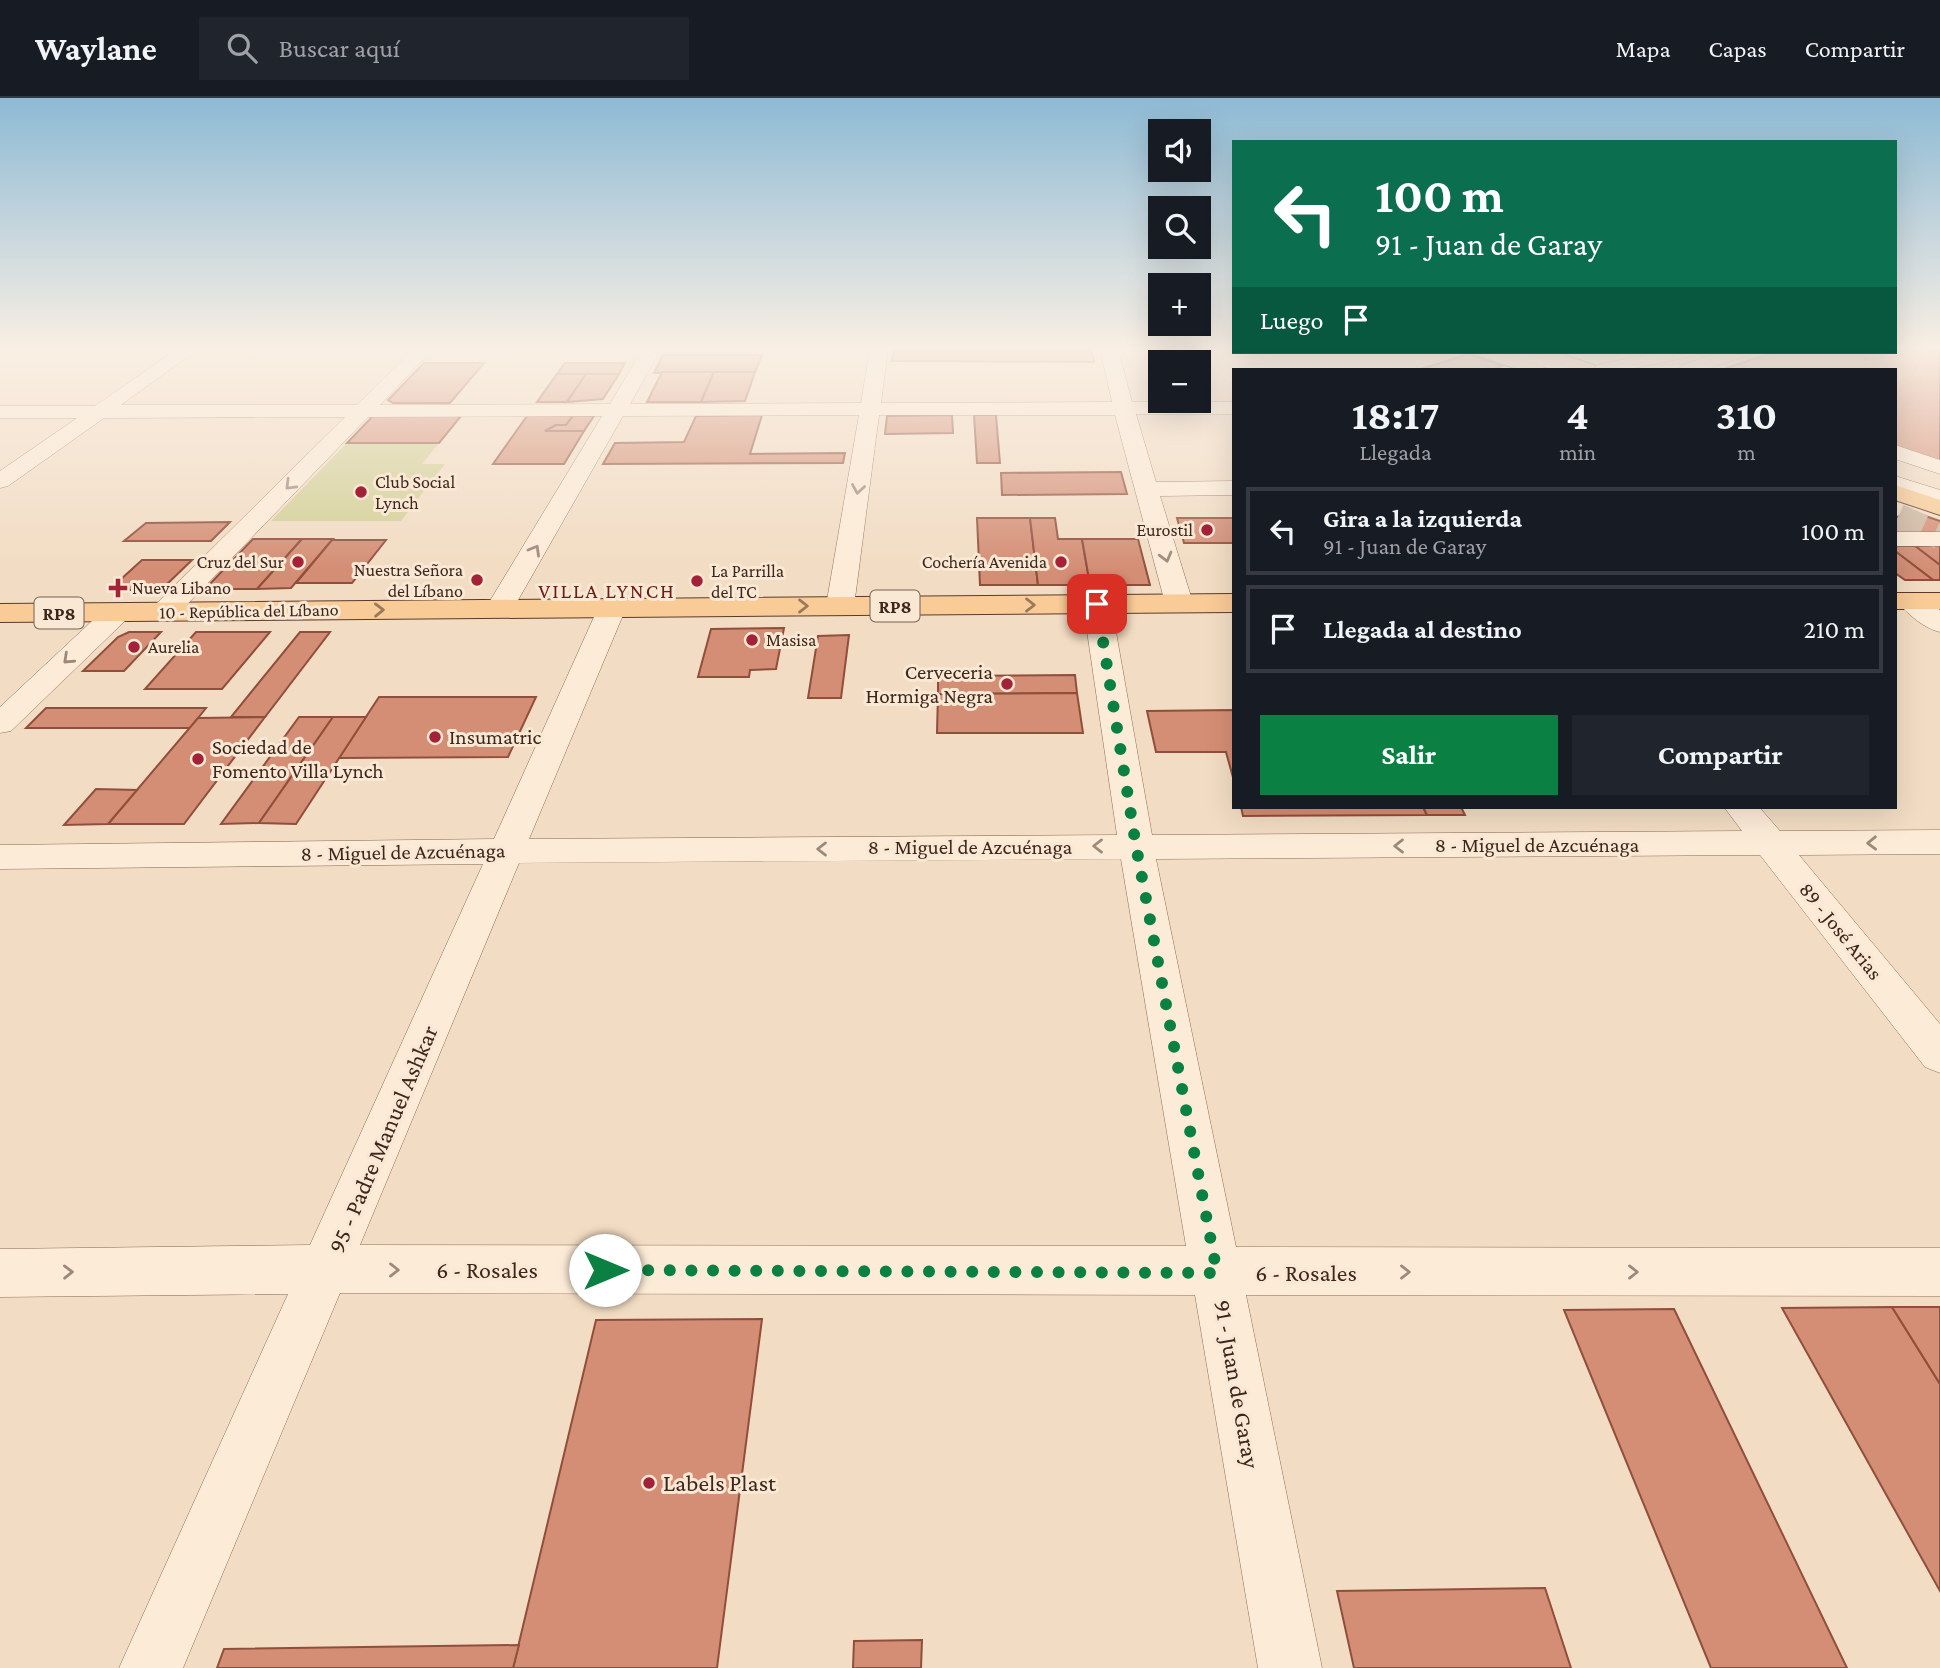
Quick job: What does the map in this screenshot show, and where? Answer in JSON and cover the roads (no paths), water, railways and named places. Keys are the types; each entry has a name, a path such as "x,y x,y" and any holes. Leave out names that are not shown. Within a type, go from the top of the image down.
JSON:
{"main road":[{"path":"1897,476 1940,491"},
{"path":"1898,507 1940,508"},
{"path":"1903,601 1940,601"},
{"name":"RP8","path":"499,609 1232,603"},
{"name":"10 - República del Líbano","path":"0,613 499,609"}],"street":[{"path":"0,481 84,422"},
{"path":"164,612 353,422"},
{"path":"499,609 610,422"},
{"path":"840,606 869,422"},
{"path":"1127,422 1178,603"},
{"path":"1897,453 1940,467"},
{"path":"1148,489 1232,488"},
{"path":"1898,507 1940,498"},
{"path":"1898,507 1940,540"},
{"path":"1903,601 1940,624"},
{"name":"91 - Juan de Garay","path":"1097,604 1136,846 1290,1668"},
{"name":"95 - Padre Manuel Ashkar","path":"151,1668 612,608"},
{"path":"0,723 118,612"},
{"name":"89 - José Arias","path":"1743,809 1940,1055"},
{"name":"8 - Miguel de Azcuénaga","path":"0,857 1136,846 1771,845 1940,842"},
{"name":"6 - Rosales","path":"0,1273 326,1269 1217,1273 1940,1272"}],"tunnel":[{"path":"1898,517 1940,536"}],"place":[{"name":"Club Social Lynch","path":"361,492"},
{"name":"Eurostil","path":"1207,530"},
{"name":"Cruz del Sur","path":"298,562"},
{"name":"Cochería Avenida","path":"1061,562"},
{"name":"Nuestra Señora del Líbano","path":"477,580"},
{"name":"La Parrilla del TC","path":"697,581"},
{"name":"Nueva Libano","path":"118,588"},
{"name":"Masisa","path":"752,640"},
{"name":"Aurelia","path":"134,647"},
{"name":"Cerveceria Hormiga Negra","path":"1007,684"},
{"name":"Insumatric","path":"435,737"},
{"name":"Sociedad de Fomento Villa Lynch","path":"198,759"},
{"name":"Labels Plast","path":"649,1483"}],"district":[{"name":"VILLA LYNCH","path":"607,591"}]}
